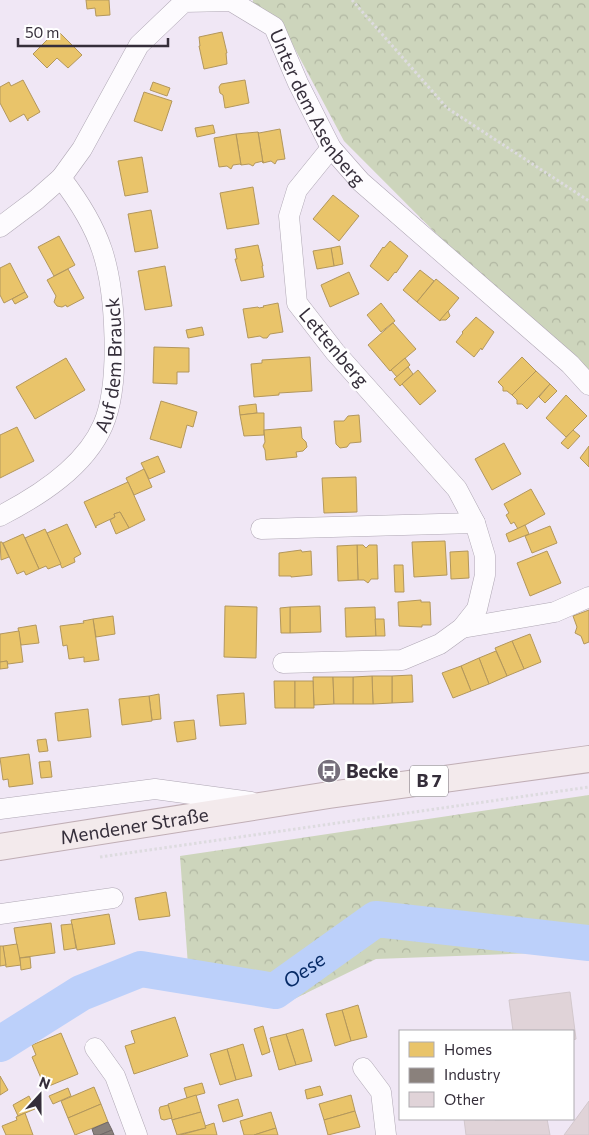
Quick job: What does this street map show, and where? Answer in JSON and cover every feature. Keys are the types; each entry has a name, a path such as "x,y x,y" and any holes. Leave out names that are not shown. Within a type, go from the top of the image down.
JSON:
{"main road":[{"name":"Mendener Straße","path":"0,847 269,805 589,759"}],"street":[{"name":"Unter dem Asenberg","path":"0,226 36,200 60,178 82,149 139,45 184,2 232,2 274,27 298,83 331,148 361,182 570,364 589,385"},
{"name":"Lettenberg","path":"283,663 402,660 440,644 462,628 477,610 485,575 485,556 475,523 457,489 335,352 297,303 289,216 297,190 331,148"},
{"name":"Auf dem Brauck","path":"0,516 65,475 86,453 103,426 110,404 115,344 110,282 102,250 89,220 76,198 60,178"},
{"path":"261,530 475,523"},
{"name":"Lettenberg","path":"462,628 555,612 589,598"},
{"name":"Mendener Straße","path":"0,809 155,789 269,805"},
{"path":"0,914 112,898"},
{"path":"95,1048 116,1076 137,1135"},
{"path":"363,1068 381,1092 386,1135"}],"path":[{"path":"352,0 447,108 589,202"},
{"path":"99,857 589,787"}],"green space":[{"path":"253,0 589,0 589,387 344,141 279,19 252,6"},
{"path":"589,795 589,951 376,959 288,1002 190,993 180,856"}],"building: Homes":[{"path":"86,0 109,0 110,15 96,16 95,8 87,9"},
{"path":"57,30 82,55 68,68 57,58 47,68 33,54"},
{"path":"222,32 227,53 227,64 204,69 199,37"},
{"path":"23,80 40,112 28,119 28,121 24,114 10,122 0,103 0,87 9,82 11,86"},
{"path":"245,80 249,103 225,108 223,95 220,93 219,87 221,84"},
{"path":"153,82 170,88 167,96 150,90"},
{"path":"144,92 172,101 162,131 134,121"},
{"path":"213,125 215,133 197,137 195,128"},
{"path":"280,129 285,159 277,160 275,164 271,161 263,163 258,132"},
{"path":"258,132 263,161 255,163 253,166 249,164 241,165 236,134"},
{"path":"236,134 241,165 233,165 231,169 227,166 219,167 214,138"},
{"path":"142,157 148,192 125,196 118,161"},
{"path":"253,187 259,224 227,229 220,193"},
{"path":"333,195 359,216 339,241 313,219"},
{"path":"151,210 158,248 135,252 128,214"},
{"path":"59,236 75,265 54,276 38,247"},
{"path":"390,241 408,256 388,281 370,266 383,247"},
{"path":"258,245 264,277 241,281 235,259 237,259 235,249"},
{"path":"340,246 343,264 334,266 331,248"},
{"path":"331,248 334,266 317,269 313,251"},
{"path":"10,263 25,292 4,303 0,295 0,268"},
{"path":"165,266 172,306 145,310 138,271"},
{"path":"68,269 84,298 67,307 66,305 62,307 57,306 54,302 56,296 47,280"},
{"path":"420,270 434,281 417,302 403,290"},
{"path":"349,272 359,294 330,307 321,285"},
{"path":"436,279 459,298 440,321 417,302"},
{"path":"25,292 28,297 15,304 12,299"},
{"path":"278,303 283,332 270,334 267,338 260,336 248,338 243,309 259,308"},
{"path":"381,303 395,321 381,332 367,315"},
{"path":"448,311 450,316 446,320 440,320"},
{"path":"476,317 494,332 482,350 481,348 474,357 456,342 462,332"},
{"path":"393,323 416,349 390,371 368,345"},
{"path":"202,327 204,335 188,338 186,330"},
{"path":"154,347 189,348 189,372 177,372 177,384 153,383"},
{"path":"310,357 312,391 254,397 251,364 262,363 262,360"},
{"path":"522,357 536,371 512,395 507,391 503,391 503,387 498,382"},
{"path":"66,358 85,390 35,419 16,387"},
{"path":"405,358 410,365 397,377 391,370"},
{"path":"408,367 413,374 400,386 394,379"},
{"path":"418,370 436,391 420,405 402,384"},
{"path":"536,371 550,384 527,409 522,404 517,404 517,400 512,395"},
{"path":"550,384 557,391 545,403 539,397"},
{"path":"566,395 587,416 566,437 546,418"},
{"path":"161,401 197,412 193,427 187,425 181,448 150,439"},
{"path":"256,404 257,413 240,415 239,406"},
{"path":"264,413 264,435 244,436 240,415"},
{"path":"359,415 361,442 350,443 347,447 340,448 336,444 334,421 344,421 348,416"},
{"path":"17,427 34,461 0,478 0,435"},
{"path":"301,427 302,438 306,442 307,447 303,451 296,452 297,457 266,460 263,446 265,442 264,430"},
{"path":"573,430 580,436 568,449 561,443"},
{"path":"504,443 521,474 492,490 475,459"},
{"path":"589,446 589,467 580,458"},
{"path":"158,456 165,472 149,479 141,463"},
{"path":"144,469 152,487 134,495 126,478"},
{"path":"356,477 357,512 324,513 322,478"},
{"path":"128,482 145,520 129,528 120,512 114,514 115,517 96,526 96,528 84,502"},
{"path":"531,489 545,514 518,529 514,522 511,524 506,515 509,513 504,504"},
{"path":"120,512 129,528 116,534 110,520 115,517 114,514"},
{"path":"67,524 81,554 74,558 75,562 62,568 47,533"},
{"path":"525,525 529,534 509,542 506,534"},
{"path":"550,526 557,543 532,553 525,536"},
{"path":"45,529 61,564 48,569 46,566 39,569 25,538"},
{"path":"23,534 39,569 26,575 24,571 17,574 3,543"},
{"path":"445,541 447,575 414,577 412,542"},
{"path":"0,542 2,542 9,557 1,560"},
{"path":"357,545 363,545 366,548 369,545 377,545 378,579 371,579 368,583 364,580 358,580"},
{"path":"357,545 358,580 338,581 337,546"},
{"path":"301,550 302,552 311,551 312,575 279,576 279,553"},
{"path":"468,551 469,578 451,579 450,552"},
{"path":"547,551 561,583 530,596 517,563"},
{"path":"394,565 403,565 404,592 395,592"},
{"path":"421,600 421,602 430,602 431,625 422,625 422,627 399,626 398,602"},
{"path":"225,606 257,607 256,658 224,657"},
{"path":"320,606 321,632 290,633 290,607"},
{"path":"290,607 290,633 281,633 280,608"},
{"path":"375,607 376,636 346,637 345,608"},
{"path":"589,610 589,642 584,644 581,636 575,633 577,627 573,616"},
{"path":"113,616 115,634 96,637 93,619"},
{"path":"93,619 99,660 84,662 84,657 69,659 67,645 63,646 60,626 84,623 83,621"},
{"path":"375,619 384,619 385,636 376,636"},
{"path":"36,625 39,643 21,645 18,628"},
{"path":"19,631 23,662 8,664 7,661 0,662 0,634"},
{"path":"530,634 541,662 524,669 512,641"},
{"path":"512,641 524,669 507,676 495,648"},
{"path":"496,651 507,676 489,684 479,658"},
{"path":"479,658 489,684 471,691 461,666"},
{"path":"7,661 8,668 0,669 0,662"},
{"path":"461,666 471,691 453,698 442,673"},
{"path":"412,675 413,702 392,703 392,676"},
{"path":"372,676 392,676 392,703 373,704"},
{"path":"372,676 373,704 353,704 353,677"},
{"path":"313,677 333,677 334,704 314,705"},
{"path":"333,677 353,677 353,704 334,704"},
{"path":"274,681 295,681 295,708 275,708"},
{"path":"295,681 313,681 314,708 295,708"},
{"path":"244,693 246,724 220,726 217,695"},
{"path":"159,694 161,719 152,720 149,696"},
{"path":"149,696 152,721 122,725 119,699"},
{"path":"88,709 91,737 58,741 55,713"},
{"path":"194,720 196,739 177,742 174,722"},
{"path":"46,739 48,751 39,752 37,740"},
{"path":"29,754 33,784 9,787 8,779 3,780 0,758"},
{"path":"50,761 52,777 41,778 39,762"},
{"path":"166,892 170,916 139,920 135,898"},
{"path":"109,914 115,944 77,950 71,920"},
{"path":"51,923 55,953 19,958 14,928"},
{"path":"72,924 76,948 64,950 61,925"},
{"path":"17,944 21,965 6,967 3,946"},
{"path":"0,946 3,946 6,965 0,966"},
{"path":"30,957 31,968 21,970 20,958"},
{"path":"358,1005 367,1037 351,1041 342,1010"},
{"path":"342,1010 351,1041 335,1046 326,1014"},
{"path":"175,1017 188,1056 134,1074 125,1046 135,1043 131,1031"},
{"path":"263,1026 270,1052 262,1055 254,1029"},
{"path":"303,1029 312,1061 296,1065 286,1034"},
{"path":"61,1033 78,1074 49,1086 45,1077 41,1078 32,1057 36,1055 32,1045"},
{"path":"286,1034 296,1065 279,1070 270,1038"},
{"path":"243,1044 252,1076 236,1080 227,1049"},
{"path":"227,1049 236,1080 220,1085 210,1054"},
{"path":"0,1076 8,1090 0,1095"},
{"path":"202,1083 205,1093 187,1098 184,1088"},
{"path":"320,1086 323,1095 307,1099 305,1090"},
{"path":"94,1087 101,1104 68,1118 61,1101"},
{"path":"68,1088 71,1096 53,1104 49,1096"},
{"path":"196,1095 201,1112 172,1120 168,1104"},
{"path":"351,1095 355,1111 324,1120 319,1104"},
{"path":"29,1096 35,1109 18,1116 13,1105"},
{"path":"238,1099 243,1116 223,1122 218,1105"},
{"path":"101,1104 108,1122 75,1135 68,1118"},
{"path":"168,1105 172,1118 161,1119 160,1107"},
{"path":"355,1111 360,1127 328,1135 324,1120"},
{"path":"201,1112 206,1128 177,1135 172,1120"},
{"path":"271,1112 276,1128 254,1135 244,1135 240,1121"},
{"path":"25,1113 33,1135 6,1135 2,1126 17,1120 16,1117"},
{"path":"214,1123 217,1135 180,1135 206,1128 205,1126"},
{"path":"276,1128 278,1135 254,1135"}],"building: Industry":[{"path":"108,1122 112,1130 100,1135 94,1135 92,1129"},
{"path":"112,1130 114,1135 100,1135"}],"building: Other":[{"path":"570,992 576,1039 574,1040 574,1030 513,1030 509,1000"},
{"path":"589,1101 589,1135 564,1135"},
{"path":"464,1120 547,1120 550,1135 466,1135"}],"waterway":[{"name":"Oese","path":"0,1044 81,993 141,969 275,991 376,919 589,943"}],"place":[{"name":"Becke","path":"329,771"}]}
